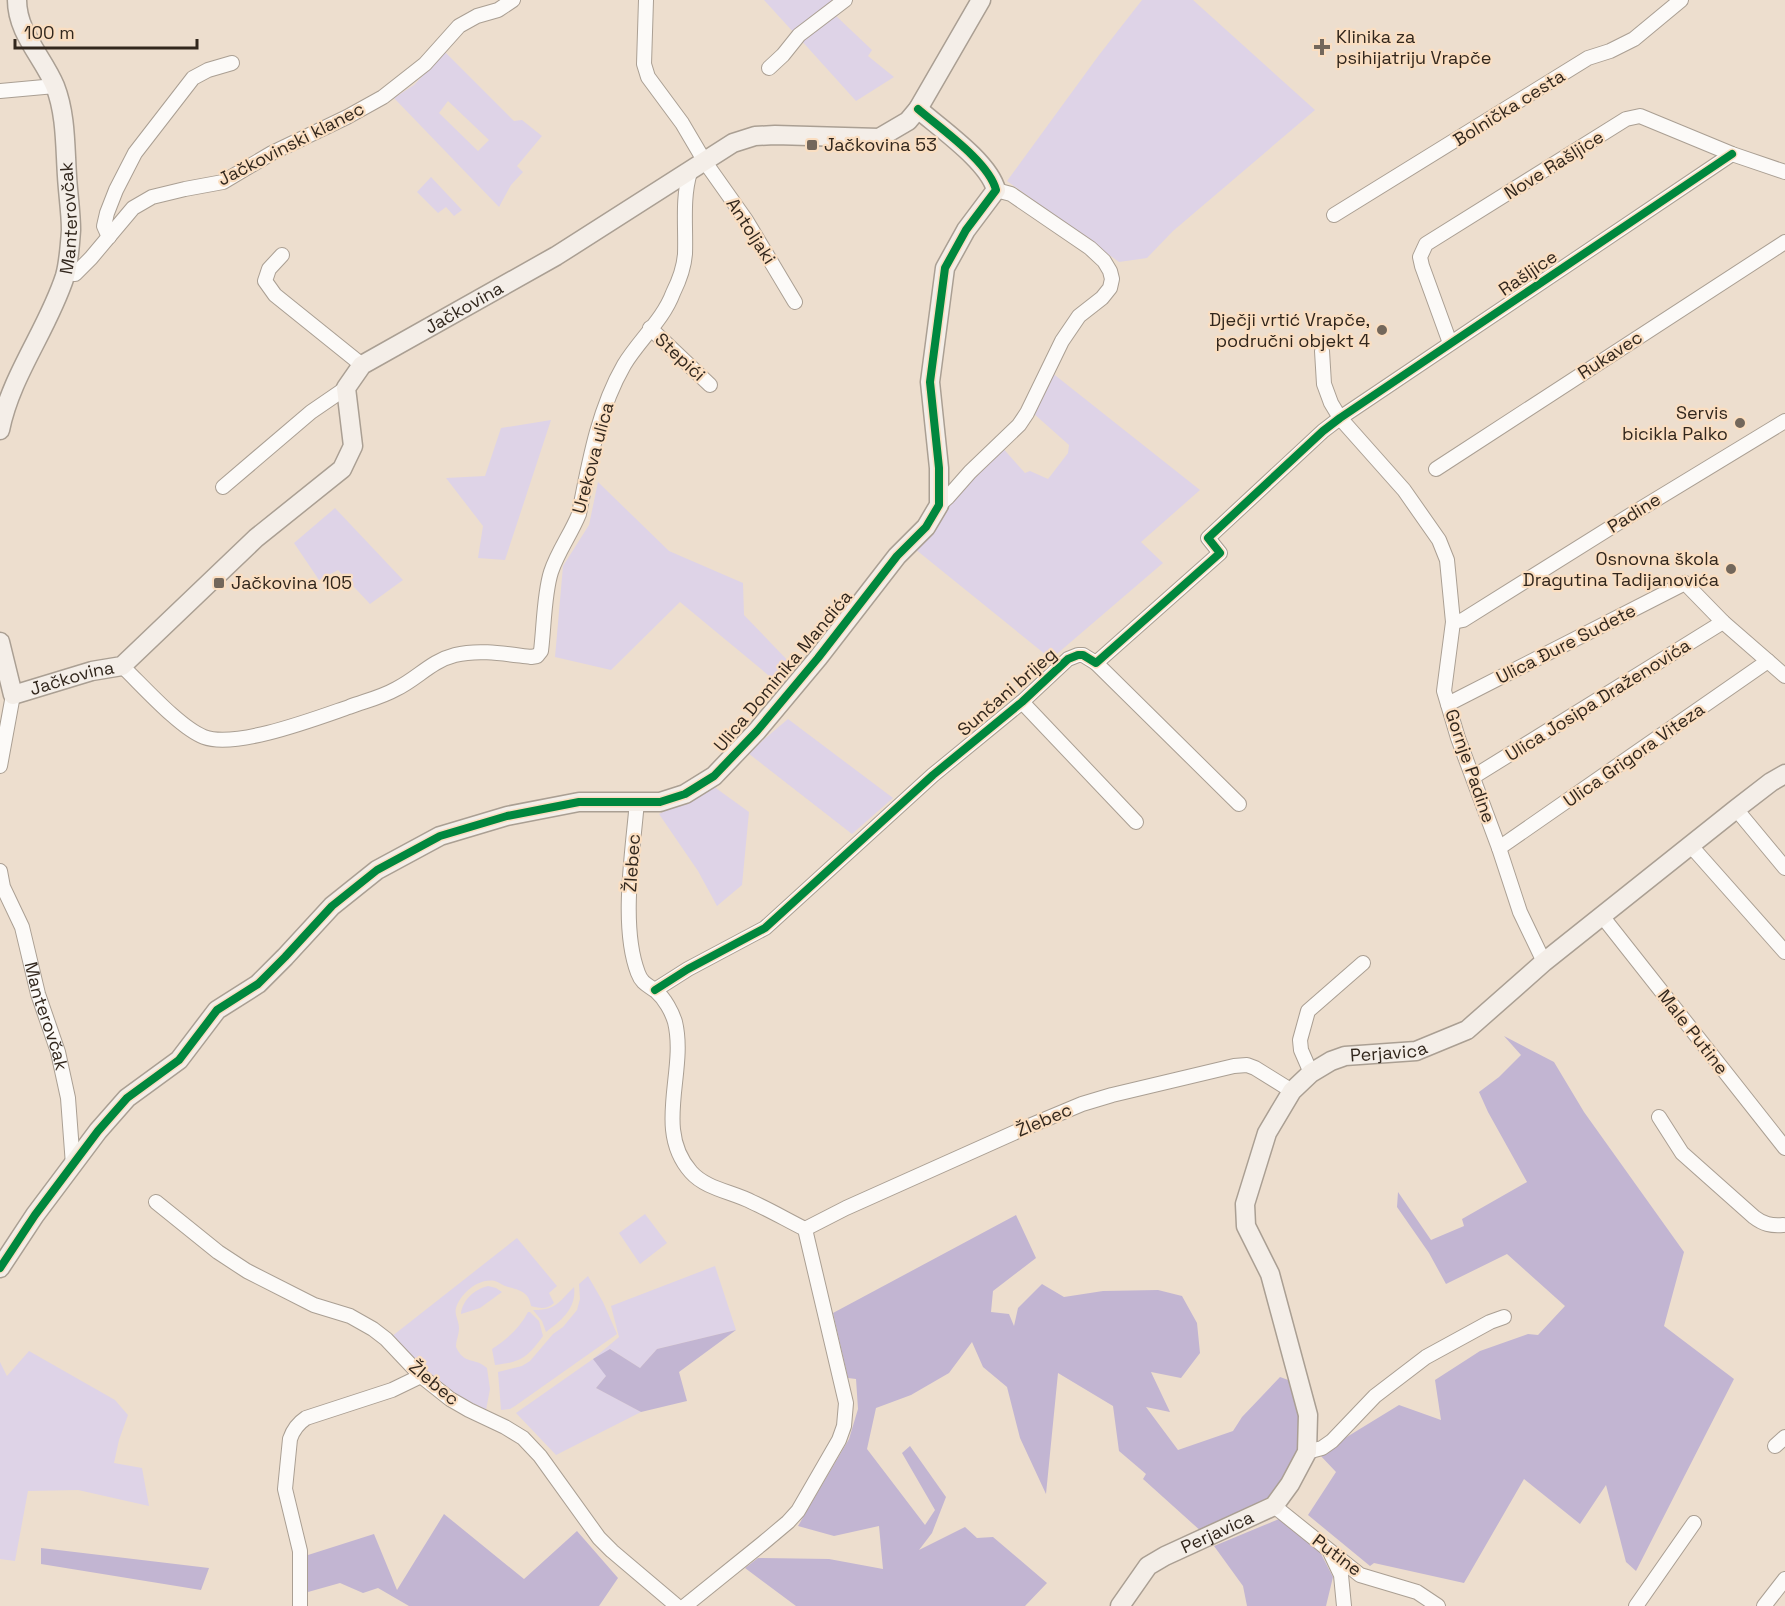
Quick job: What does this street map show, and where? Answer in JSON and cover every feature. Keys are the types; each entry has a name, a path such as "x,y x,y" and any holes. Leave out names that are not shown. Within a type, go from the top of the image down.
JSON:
{"street":[{"name":"Manterovčak","path":"0,430 4,413 20,374 58,296 66,273 71,230 61,106 46,67 21,26 17,0"},
{"name":"Jačkovinski klanec","path":"66,273 75,274 133,208 152,197 223,182 272,153 347,117 383,97 425,64 459,26 477,16 498,10 513,0"},
{"name":"Antoljaki","path":"646,0 644,64 648,77 682,123 697,167 746,220 795,302"},
{"path":"769,68 799,35 845,0"},
{"name":"Jačkovina","path":"13,695 92,671 122,666 256,538 342,469 353,446 346,388 362,365 556,256 733,143 755,136 775,135 879,138 908,121 918,109 981,0"},
{"name":"Bolnička cesta","path":"1334,215 1588,58 1610,51 1634,39 1681,0"},
{"path":"109,237 104,226 107,213 135,153 193,78 208,70 232,63"},
{"path":"0,91 55,86"},
{"path":"918,109 975,158 994,180 996,190 966,231 945,268 930,382 939,468 939,505"},
{"name":"Nove Rašljice","path":"1450,343 1420,257 1426,244 1626,120 1640,116 1732,154 1785,172"},
{"name":"Rašljice","path":"1340,418 1732,154"},
{"name":"Urekova ulica","path":"122,666 194,732 219,739 272,732 375,698 406,684 432,664 455,655 489,652 537,656 541,651 550,575 579,514 603,410 625,364 666,309 682,269 686,188 697,167"},
{"path":"939,505 1019,425 1062,341 1079,316 1102,298 1110,288 1112,279 1104,261 1090,248 1011,194 996,190"},
{"name":"Rukavec","path":"1436,469 1785,242"},
{"path":"282,255 269,269 265,281 275,295 362,365"},
{"name":"Stepići","path":"650,328 710,385"},
{"name":"Gornje Padine","path":"1322,351 1324,384 1331,403 1340,418 1404,490 1439,540 1447,560 1453,622 1444,691 1458,738 1520,912 1544,962"},
{"path":"223,487 311,412 346,388"},
{"path":"1239,804 1096,663 1220,553 1208,538 1323,431 1340,418"},
{"name":"Padine","path":"1453,622 1463,620 1785,421"},
{"name":"Ulica Dominika Mandića","path":"0,1268 35,1215 98,1131 128,1098 179,1060 217,1010 258,984 332,906 377,870 440,836 507,816 579,802 660,802 685,794 714,776 757,730 818,658 897,556 926,527 939,505"},
{"name":"Ulica Đure Sudete","path":"1448,704 1685,583 1723,622"},
{"path":"1723,622 1785,676"},
{"name":"Ulica Josipa Draženovića","path":"1473,777 1723,622"},
{"path":"0,642 13,695 0,766"},
{"name":"Sunčani brijeg","path":"655,990 688,969 765,928 933,775 1022,702 1072,656 1083,655 1096,663"},
{"name":"Ulica Grigora Viteza","path":"1499,848 1768,662"},
{"name":"Sunčani brijeg","path":"1022,702 1136,822"},
{"name":"Perjavica","path":"1120,1606 1148,1566 1274,1506 1290,1484 1307,1452 1308,1415 1270,1275 1246,1226 1245,1204 1267,1133 1292,1091 1320,1066 1345,1056 1416,1051 1457,1035 1475,1024 1544,962 1736,809 1785,774"},
{"name":"Žlebec","path":"637,801 630,881 630,943 642,982 655,990 665,1001 675,1021 677,1054 672,1112 674,1141 691,1173 705,1184 744,1198 805,1229 1027,1127 1082,1104 1112,1095 1234,1066 1247,1065 1292,1091"},
{"path":"1736,809 1785,868"},
{"path":"1691,846 1785,952"},
{"name":"Manterovčak","path":"0,871 3,887 22,927 38,994 58,1052 68,1098 73,1165"},
{"name":"Male Putine","path":"1602,916 1785,1148"},
{"path":"1311,1073 1300,1050 1300,1040 1308,1011 1363,963"},
{"path":"1659,1117 1682,1153 1754,1217 1772,1226 1784,1225"},
{"name":"Žlebec","path":"156,1202 218,1252 248,1271 314,1305 350,1316 373,1329 386,1339 421,1376 450,1399 515,1433 530,1445 599,1538 677,1606"},
{"path":"685,1606 788,1522 798,1510 839,1440 844,1426 846,1402 805,1229"},
{"path":"1307,1452 1322,1448 1332,1441 1375,1396 1426,1357 1490,1322 1504,1317"},
{"path":"300,1606 300,1551 285,1489 292,1432 306,1418 392,1390 421,1376"},
{"name":"Putine","path":"1274,1506 1360,1575 1417,1592 1438,1606"},
{"path":"1636,1606 1694,1523"},
{"path":"1329,1550 1341,1575 1344,1606"},
{"path":"1764,1606 1785,1579"}],"shaded area":[{"path":"764,0 838,0 795,34"},
{"path":"1142,0 1193,0 1315,110 1173,231 1147,258 1119,262 1007,181"},
{"path":"834,14 872,50 868,56 894,77 856,101 800,39"},
{"path":"445,52 514,121 522,120 542,136 517,166 523,172 511,185 499,207 394,98 414,85","holes":["448,101 489,140 478,151 439,113"]},
{"path":"431,177 462,210 454,216 446,207 438,213 417,192"},
{"path":"1051,372 1200,490 1141,542 1163,563 1051,659 915,549 953,496 1001,446 1025,473 1030,471 1048,479 1068,453 1069,445 1033,413"},
{"path":"551,420 505,560 478,558 483,526 446,478 485,476 501,428"},
{"path":"598,482 669,551 743,583 744,615 792,665 779,684 680,602 611,670 555,657 563,566 589,525"},
{"path":"335,508 403,580 370,604 338,570 319,580 294,543"},
{"path":"788,719 893,798 852,834 748,753"},
{"path":"713,786 749,812 742,885 717,906 698,871 659,814"},
{"path":"1504,1036 1554,1062 1584,1112 1684,1252 1664,1326 1734,1379 1636,1571 1626,1562 1606,1485 1580,1524 1524,1479 1464,1583 1374,1563 1370,1566 1308,1515 1336,1472 1319,1454 1399,1405 1441,1420 1435,1380 1480,1351 1528,1334 1538,1335 1565,1306 1507,1254 1446,1284 1429,1253 1397,1207 1398,1192 1431,1240 1464,1226 1462,1219 1527,1182 1479,1092 1499,1077 1521,1055"},
{"path":"645,1214 667,1243 640,1264 619,1233"},
{"path":"1016,1215 1036,1258 993,1291 991,1312 1009,1314 1014,1326 1018,1308 1042,1284 1064,1297 1103,1291 1158,1290 1182,1296 1197,1323 1200,1353 1181,1378 1151,1372 1170,1412 1146,1407 1178,1450 1233,1431 1242,1417 1280,1377 1291,1381 1301,1426 1303,1451 1273,1499 1203,1533 1143,1479 1146,1474 1119,1451 1113,1406 1058,1373 1046,1494 1020,1438 1007,1387 983,1367 972,1342 949,1373 911,1395 876,1408 867,1449 925,1525 935,1510 902,1453 910,1446 946,1497 932,1533 919,1550 965,1527 977,1538 993,1537 1047,1583 1025,1606 796,1606 745,1568 758,1558 829,1559 883,1569 879,1526 834,1536 798,1526 849,1439 858,1409 856,1379 848,1378 833,1313"},
{"path":"517,1238 557,1286 549,1293 554,1303 546,1308 531,1306 523,1292 489,1281 472,1287 460,1300 456,1311 459,1328 456,1347 466,1359 487,1368 490,1389 486,1410 480,1410 427,1374 391,1337"},
{"path":"715,1266 736,1330 657,1349 640,1368 610,1349 606,1376 596,1388 641,1412 556,1455 516,1413 593,1359 619,1337 611,1306"},
{"path":"588,1276 617,1334 515,1406 501,1410 498,1372 522,1366 530,1361 553,1334 563,1327 577,1310 580,1299 579,1284"},
{"path":"488,1286 502,1292 480,1308 461,1314 470,1296"},
{"path":"574,1287 573,1301 567,1313 546,1332 542,1321 533,1310 552,1307"},
{"path":"528,1312 539,1321 543,1336 523,1358 495,1365 492,1349 513,1333"},
{"path":"736,1330 679,1372 687,1401 641,1412 596,1388 606,1376 593,1359 610,1349 640,1368 657,1349"},
{"path":"29,1351 115,1400 128,1415 114,1463 142,1468 149,1506 78,1490 28,1491 15,1561 0,1559 0,1362 7,1376"},
{"path":"444,1514 524,1579 577,1531 618,1578 599,1606 409,1606 378,1588 363,1593 340,1583 308,1592 308,1555 374,1534 397,1590"},
{"path":"1279,1519 1317,1546 1333,1577 1326,1606 1247,1606 1243,1586 1214,1546"},
{"path":"41,1548 209,1568 201,1590 41,1564"}],"cycle path":[{"path":"0,1268 35,1215 98,1131 127,1098 179,1060 217,1010 258,984 332,906 377,870 440,836 507,816 579,802 660,802 685,794 714,776 757,731 818,658 897,556 926,527 939,505 939,468 930,382 945,268 966,230 996,190 992,179 974,157 918,109"},
{"path":"655,990 688,969 765,928 933,775 1022,702 1068,659 1083,655 1096,663 1220,553 1208,538 1323,431 1732,154"}],"place":[{"name":"Klinika za psihijatriju Vrapče","path":"1322,47"},
{"name":"Jačkovina 53","path":"812,145"},
{"name":"Dječji vrtić Vrapče, područni objekt 4","path":"1382,330"},
{"name":"Servis bicikla Palko","path":"1740,423"},
{"name":"Osnovna škola Dragutina Tadijanovića","path":"1731,569"},
{"name":"Jačkovina 105","path":"219,583"}]}
